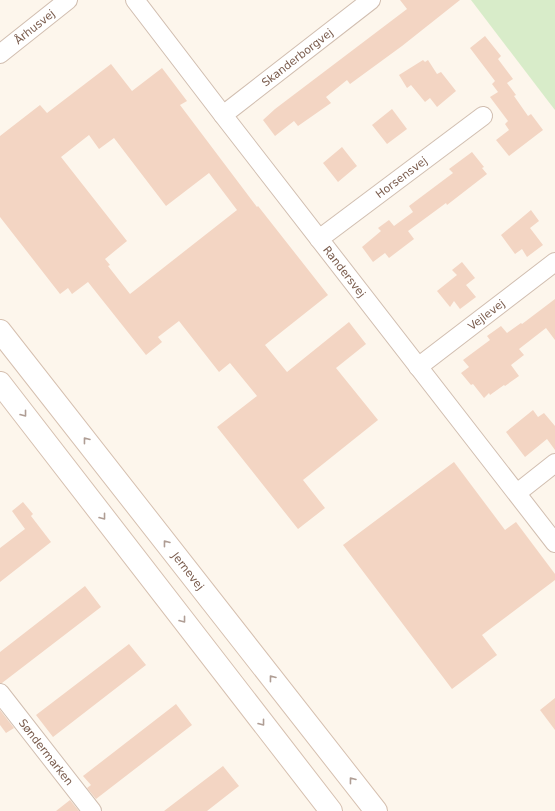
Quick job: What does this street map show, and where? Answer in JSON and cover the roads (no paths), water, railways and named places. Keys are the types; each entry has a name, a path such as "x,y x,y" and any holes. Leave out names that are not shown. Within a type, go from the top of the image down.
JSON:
{"main road":[{"name":"Jernevej","path":"0,331 376,811"},
{"path":"0,383 331,811"}],"street":[{"name":"Århusvej","path":"0,54 68,0"},
{"name":"Randersvej","path":"135,0 555,543"},
{"name":"Skanderborgvej","path":"223,115 371,0"},
{"name":"Horsensvej","path":"319,239 483,116"},
{"name":"Vejlevej","path":"418,367 555,262"},
{"path":"517,494 555,463"},
{"name":"Søndermarken","path":"0,693 92,811"}]}
